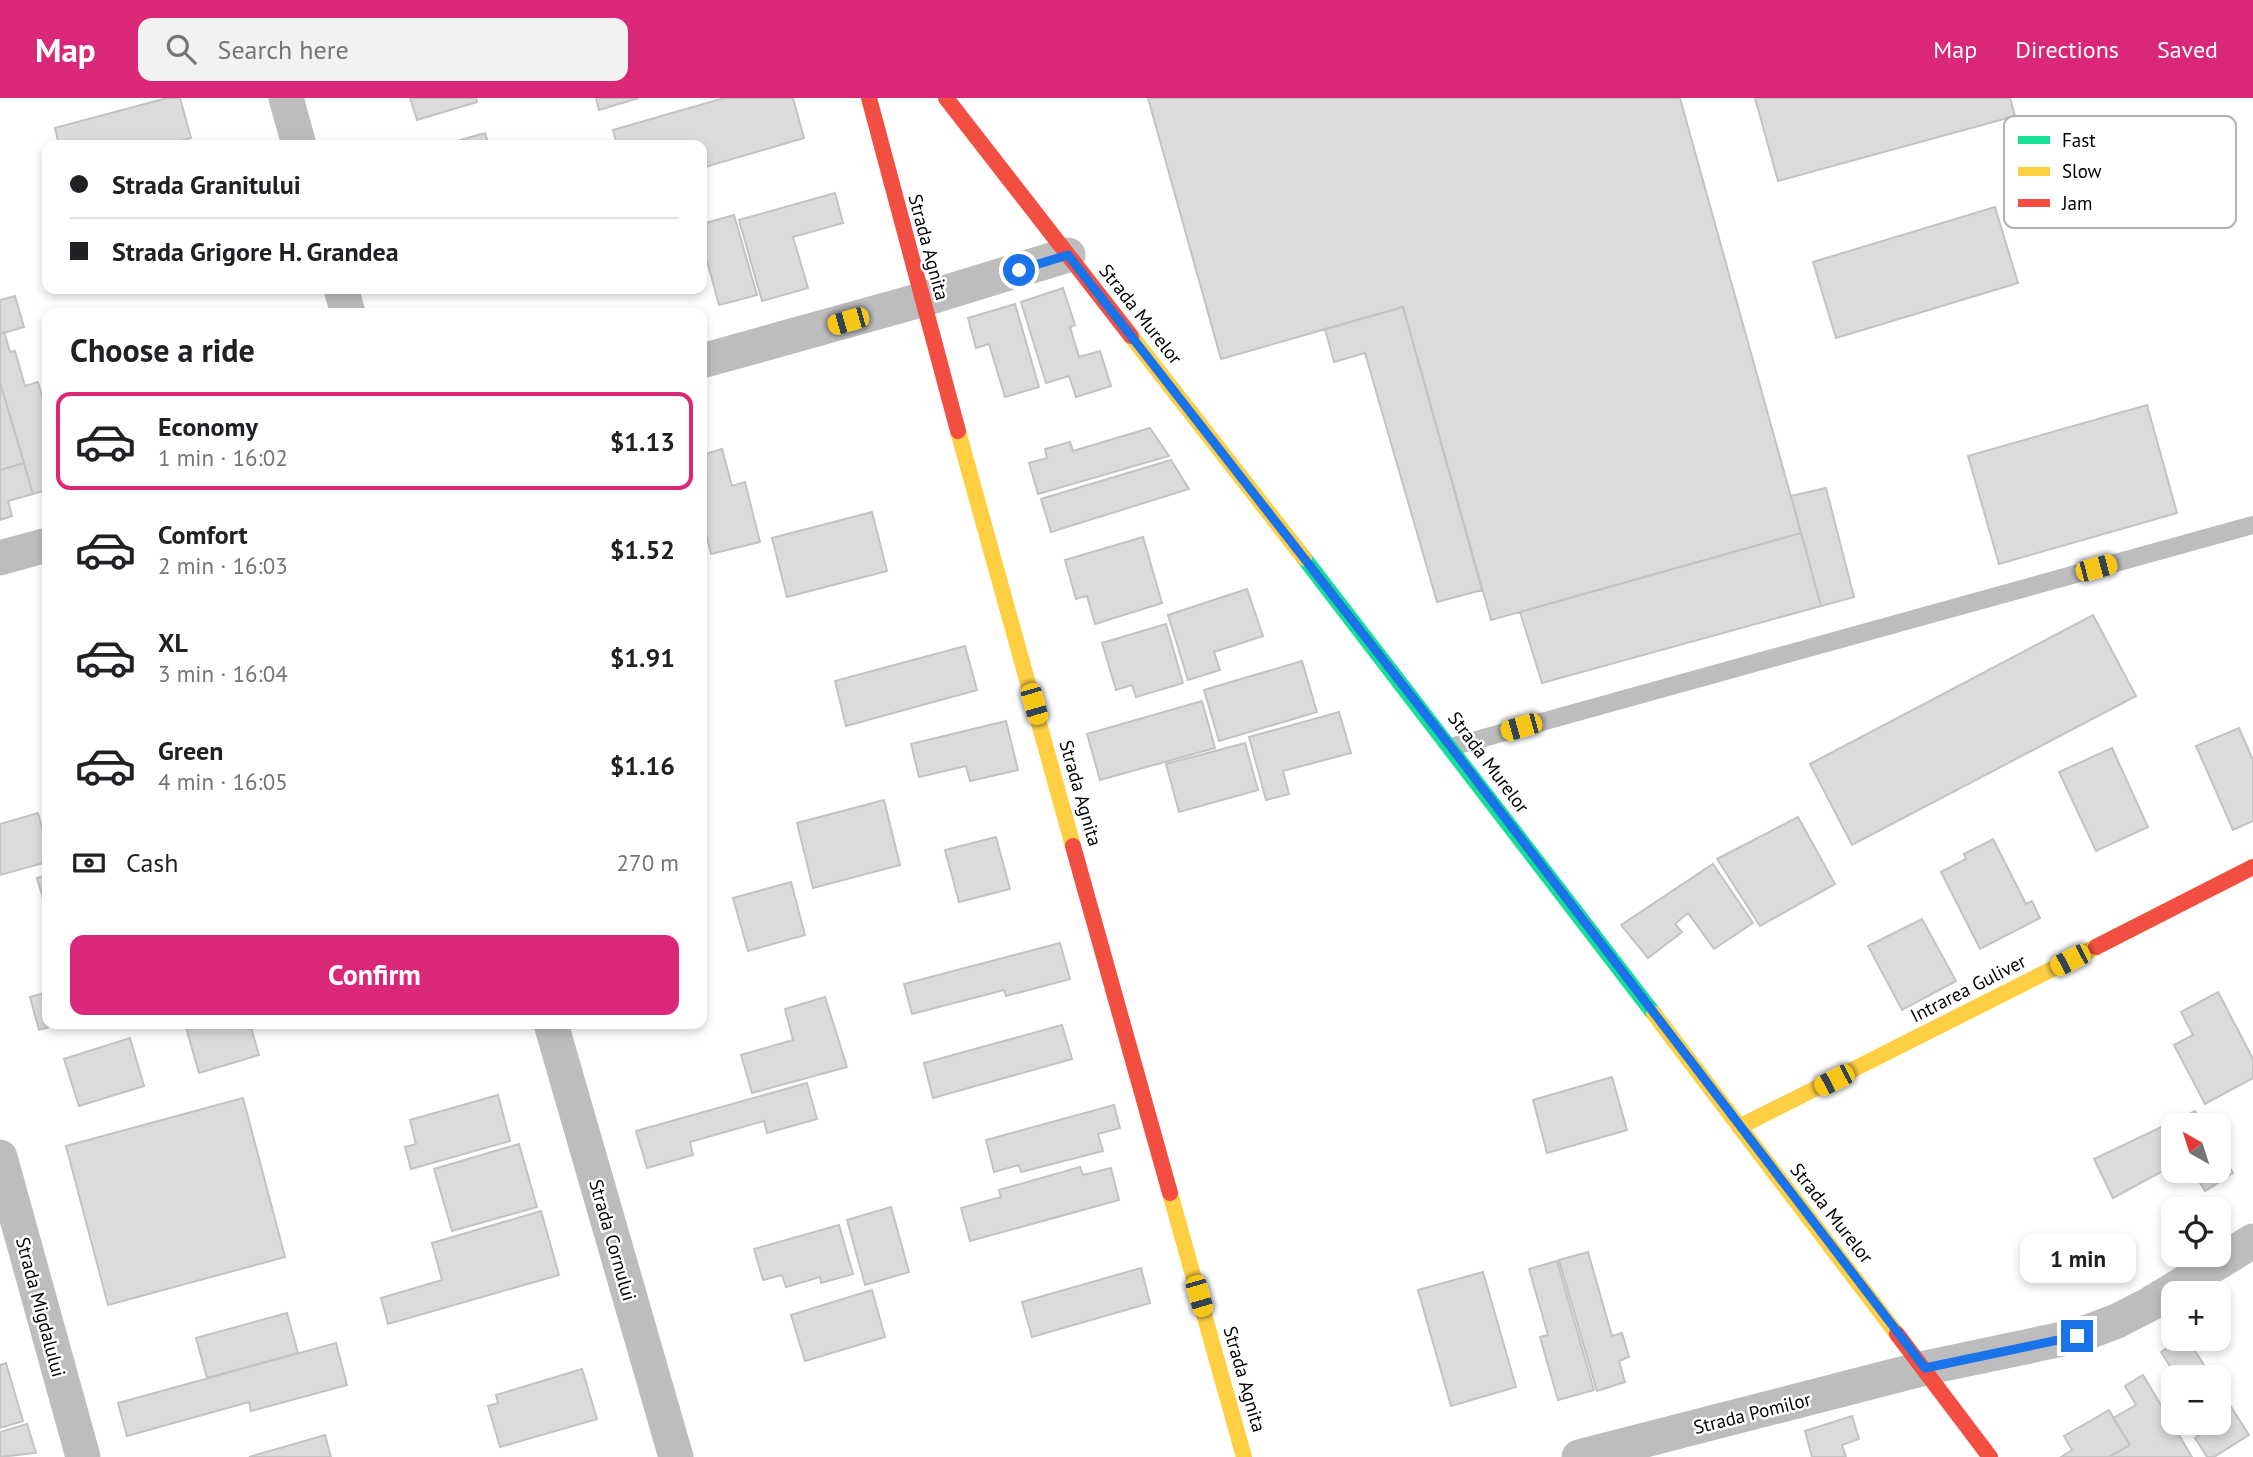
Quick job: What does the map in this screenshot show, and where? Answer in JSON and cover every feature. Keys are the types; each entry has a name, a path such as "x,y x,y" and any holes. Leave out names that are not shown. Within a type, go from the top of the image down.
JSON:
{"street":[{"path":"286,98 298,140"},
{"name":"Strada Agnita","path":"869,98 921,300 1244,1457"},
{"name":"Strada Murelor","path":"946,98 1451,747 1990,1457"},
{"path":"707,360 921,300 1068,255"},
{"path":"0,558 42,546"},
{"name":"Intrarea Guliver","path":"1739,1127 2253,867"},
{"name":"Strada Cornului","path":"552,1029 676,1457"},
{"name":"Strada Migdalului","path":"0,1157 83,1457"},
{"name":"Strada Pomilor","path":"1581,1457 1925,1368 2077,1336 2117,1321 2253,1241"}],"lane":[{"path":"1451,747 2253,525"}],"building":[{"path":"167,98 180,98 191,138 58,140 55,128"},
{"path":"410,98 476,98 477,102 417,120"},
{"path":"596,98 639,98 599,110"},
{"path":"724,98 793,98 804,138 707,167 707,140 616,140 613,130"},
{"path":"1148,98 1680,98 1801,533 1491,620 1403,307 1221,359"},
{"path":"1755,98 2010,98 2015,116 2004,116 2004,119 1778,181"},
{"path":"485,133 487,140 460,140"},
{"path":"835,193 843,223 793,237 808,288 762,301 739,220"},
{"path":"1995,207 2018,283 1836,338 1813,262"},
{"path":"734,215 757,295 719,305 707,261 707,223"},
{"path":"1063,288 1075,325 1070,327 1079,357 1100,351 1111,386 1076,397 1069,376 1046,383 1021,302"},
{"path":"15,296 24,327 0,334 0,300"},
{"path":"1015,304 1039,387 1005,397 989,344 976,348 968,318"},
{"path":"1403,307 1482,590 1437,602 1365,353 1334,362 1325,329"},
{"path":"4,332 10,352 15,351 25,386 38,382 42,396 42,491 33,494 0,382 0,334"},
{"path":"0,382 24,463 0,470"},
{"path":"2147,405 2177,513 1999,564 1968,456"},
{"path":"1150,428 1169,456 1038,494 1029,463 1047,458 1045,449 1070,442 1073,451"},
{"path":"722,449 732,486 745,482 760,542 711,554 707,537 707,454"},
{"path":"1171,460 1189,489 1051,532 1041,499"},
{"path":"24,463 33,494 8,501 12,516 0,520 0,470"},
{"path":"1826,488 1854,597 1821,606 1791,496"},
{"path":"872,512 887,571 787,597 772,538"},
{"path":"1801,533 1821,606 1542,683 1520,612"},
{"path":"1143,537 1162,603 1095,624 1087,596 1076,599 1065,560"},
{"path":"1247,589 1263,636 1214,652 1220,670 1188,680 1168,615"},
{"path":"2093,615 2136,696 1852,845 1810,764"},
{"path":"1166,624 1183,683 1136,697 1132,685 1116,690 1102,643"},
{"path":"965,646 977,690 846,726 835,681"},
{"path":"1302,661 1317,712 1219,741 1204,690"},
{"path":"1202,701 1215,748 1100,780 1087,734"},
{"path":"1339,712 1351,753 1283,771 1289,794 1266,800 1249,737"},
{"path":"1006,721 1018,770 970,781 966,766 919,777 911,744"},
{"path":"2239,728 2253,760 2253,821 2233,830 2196,746"},
{"path":"1245,743 1258,790 1179,812 1166,764"},
{"path":"2112,748 2148,827 2096,851 2059,772"},
{"path":"884,800 900,865 813,888 797,823"},
{"path":"38,813 42,828 42,863 0,875 0,824"},
{"path":"1798,817 1835,884 1760,926 1717,859"},
{"path":"996,837 1010,889 959,902 945,850"},
{"path":"1993,839 2026,904 2032,901 2040,918 1980,949 1941,872 1966,859 1964,854"},
{"path":"1713,864 1753,923 1714,949 1688,913 1675,924 1682,932 1648,958 1621,925"},
{"path":"42,876 42,895 37,878"},
{"path":"791,882 805,935 748,951 733,898"},
{"path":"1922,919 1956,981 1902,1010 1868,946"},
{"path":"1060,943 1070,979 1006,996 1004,990 912,1014 904,984"},
{"path":"2218,992 2253,1059 2253,1078 2205,1104 2174,1045 2193,1035 2181,1012"},
{"path":"42,993 42,1029 39,1030 30,997"},
{"path":"825,997 847,1067 752,1093 741,1055 793,1040 785,1009"},
{"path":"1062,1025 1072,1059 933,1098 924,1063"},
{"path":"186,1029 251,1029 259,1055 199,1073"},
{"path":"130,1038 144,1086 79,1106 64,1059"},
{"path":"1612,1077 1627,1130 1547,1153 1533,1100"},
{"path":"807,1083 817,1119 767,1133 764,1121 690,1142 693,1155 647,1168 636,1131"},
{"path":"498,1095 510,1141 411,1169 405,1147 416,1144 410,1120"},
{"path":"243,1098 285,1257 108,1305 66,1146"},
{"path":"1114,1105 1120,1128 1098,1134 1103,1151 1021,1172 1019,1165 994,1172 986,1140"},
{"path":"2161,1127 2161,1172 2113,1198 2094,1159"},
{"path":"519,1144 537,1207 452,1231 434,1169"},
{"path":"1080,1167 1083,1175 1111,1168 1119,1200 970,1241 961,1208 1001,1197 999,1190"},
{"path":"2200,1183 2217,1183 2205,1191"},
{"path":"891,1207 909,1272 865,1285 847,1220"},
{"path":"541,1211 559,1275 388,1324 381,1298 442,1280 432,1243"},
{"path":"839,1225 853,1274 821,1283 820,1277 786,1287 782,1275 763,1280 754,1249"},
{"path":"1588,1252 1612,1336 1622,1333 1629,1357 1619,1361 1625,1382 1597,1391 1559,1260"},
{"path":"1557,1261 1594,1390 1558,1400 1540,1337 1548,1335 1529,1269"},
{"path":"1141,1268 1150,1303 1032,1337 1022,1302"},
{"path":"1483,1272 1516,1387 1451,1406 1418,1290"},
{"path":"872,1290 885,1337 805,1361 791,1315"},
{"path":"287,1313 298,1353 207,1378 196,1338"},
{"path":"336,1343 347,1385 251,1411 249,1402 127,1436 118,1403"},
{"path":"2195,1351 2204,1365 2169,1365 2161,1352"},
{"path":"6,1363 23,1421 0,1428 0,1365"},
{"path":"582,1369 597,1419 500,1447 488,1406 498,1403 496,1395"},
{"path":"2143,1375 2161,1405 2161,1435 2179,1435 2192,1457 2109,1457 2130,1445 2113,1418 2136,1405 2125,1386"},
{"path":"2231,1407 2249,1435 2214,1457 2207,1457 2195,1438 2200,1435 2231,1435"},
{"path":"2109,1410 2130,1445 2109,1457 2061,1457 2072,1450 2064,1436"},
{"path":"1852,1416 1859,1439 1842,1445 1846,1457 1812,1457 1805,1431"},
{"path":"27,1424 36,1453 0,1457 0,1432"},
{"path":"325,1435 331,1457 249,1457"}],"traffic: fast":[{"path":"1304,558 1654,1014"}],"traffic: slow":[{"path":"1131,336 1304,558"},
{"path":"958,431 1073,846"},
{"path":"1739,1127 2096,947"},
{"path":"1654,1014 1897,1334"},
{"path":"1170,1193 1244,1457"}],"traffic: jam":[{"path":"869,98 958,431"},
{"path":"946,98 1131,336"},
{"path":"1073,846 1170,1193"},
{"path":"2096,947 2253,867"},
{"path":"1897,1334 1990,1457"}],"route":[{"path":"1019,270 1068,255 1451,747 1925,1368 2077,1336"}]}
